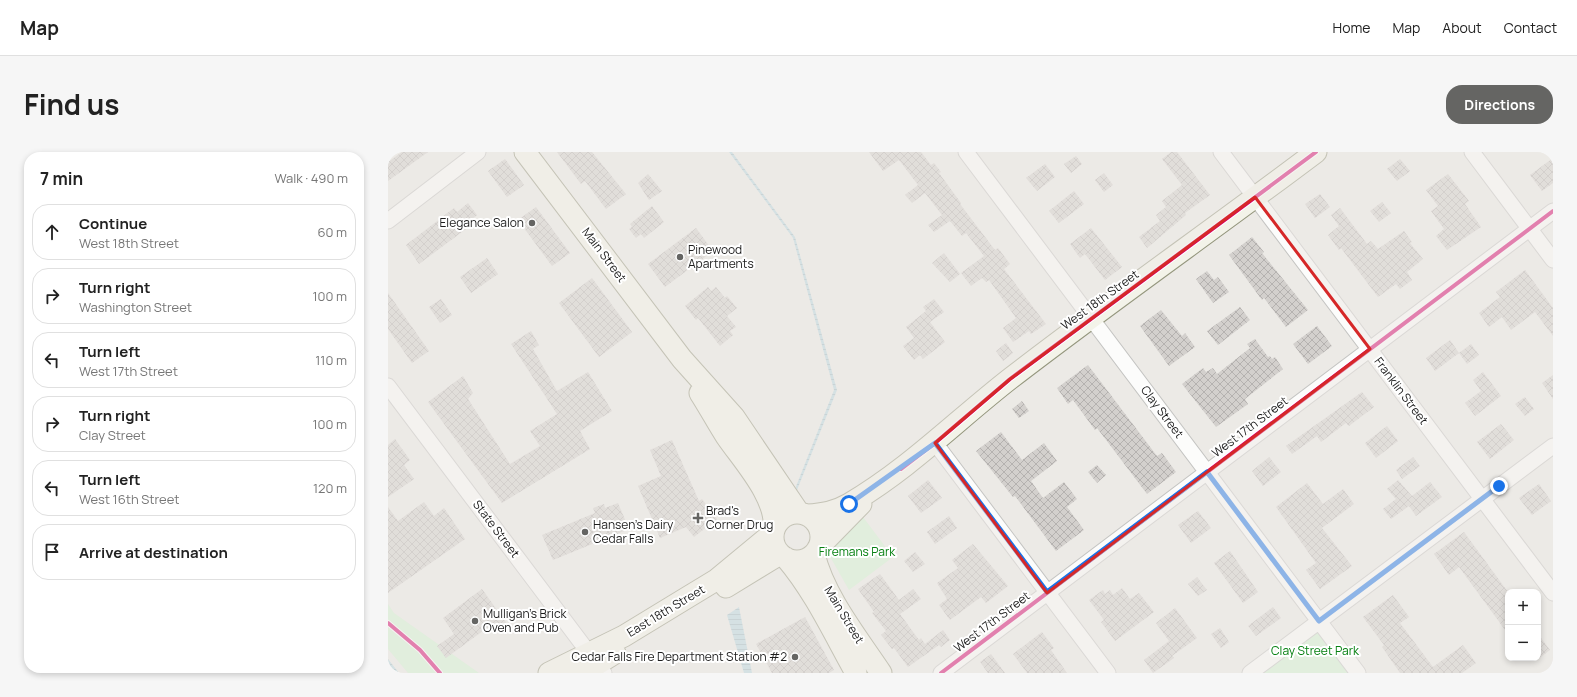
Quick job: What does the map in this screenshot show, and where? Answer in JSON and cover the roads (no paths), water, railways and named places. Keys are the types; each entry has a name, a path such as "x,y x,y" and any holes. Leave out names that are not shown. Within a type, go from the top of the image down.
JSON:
{"main road":[{"name":"Main Street","path":"526,152 682,359 734,417 803,514"},
{"name":"West 18th Street","path":"803,514 828,514 849,504 900,469 935,443 1010,379 1316,152"},
{"name":"Main Street","path":"682,359 696,386 725,434 767,496 775,520 774,532"},
{"name":"West 18th Street","path":"816,551 856,507 900,469"},
{"path":"791,513 803,514 814,519 819,526 821,533 816,551 800,560 783,556 775,547 774,532 777,523 783,517 791,513"},
{"name":"East 18th Street","path":"593,665 624,636 716,580 774,532"},
{"name":"Main Street","path":"816,551 817,569 844,619 881,673"},
{"name":"Main Street","path":"783,556 798,572 813,595 856,673"},
{"name":"East 18th Street","path":"549,673 593,665 783,556"}],"street":[{"path":"388,221 478,152"},
{"name":"Clay Street","path":"966,152 1358,673"},
{"name":"Franklin Street","path":"1221,152 1553,593"},
{"path":"1472,152 1553,260"},
{"name":"West 17th Street","path":"941,673 1553,211"},
{"name":"State Street","path":"388,386 593,665"},
{"path":"935,443 1108,673"},
{"path":"1250,673 1553,446"}],"water":[{"path":"729,152 732,152 795,237 837,390 797,490 795,489 834,390 793,238"},
{"path":"739,607 752,673 744,673 727,615"},
{"path":"388,659 399,673 388,673"}],"place":[{"name":"Elegance Salon","path":"532,223"},
{"name":"Pinewood Apartments","path":"680,257"},
{"name":"Brad's Corner Drug","path":"698,518"},
{"name":"Hansen's Dairy Cedar Falls","path":"585,532"},
{"name":"Mulligan's Brick Oven and Pub","path":"475,621"},
{"name":"Cedar Falls Fire Department Station #2","path":"795,657"}],"park label":[{"name":"Firemans Park","path":"857,552"},
{"name":"Clay Street Park","path":"1315,651"}]}
